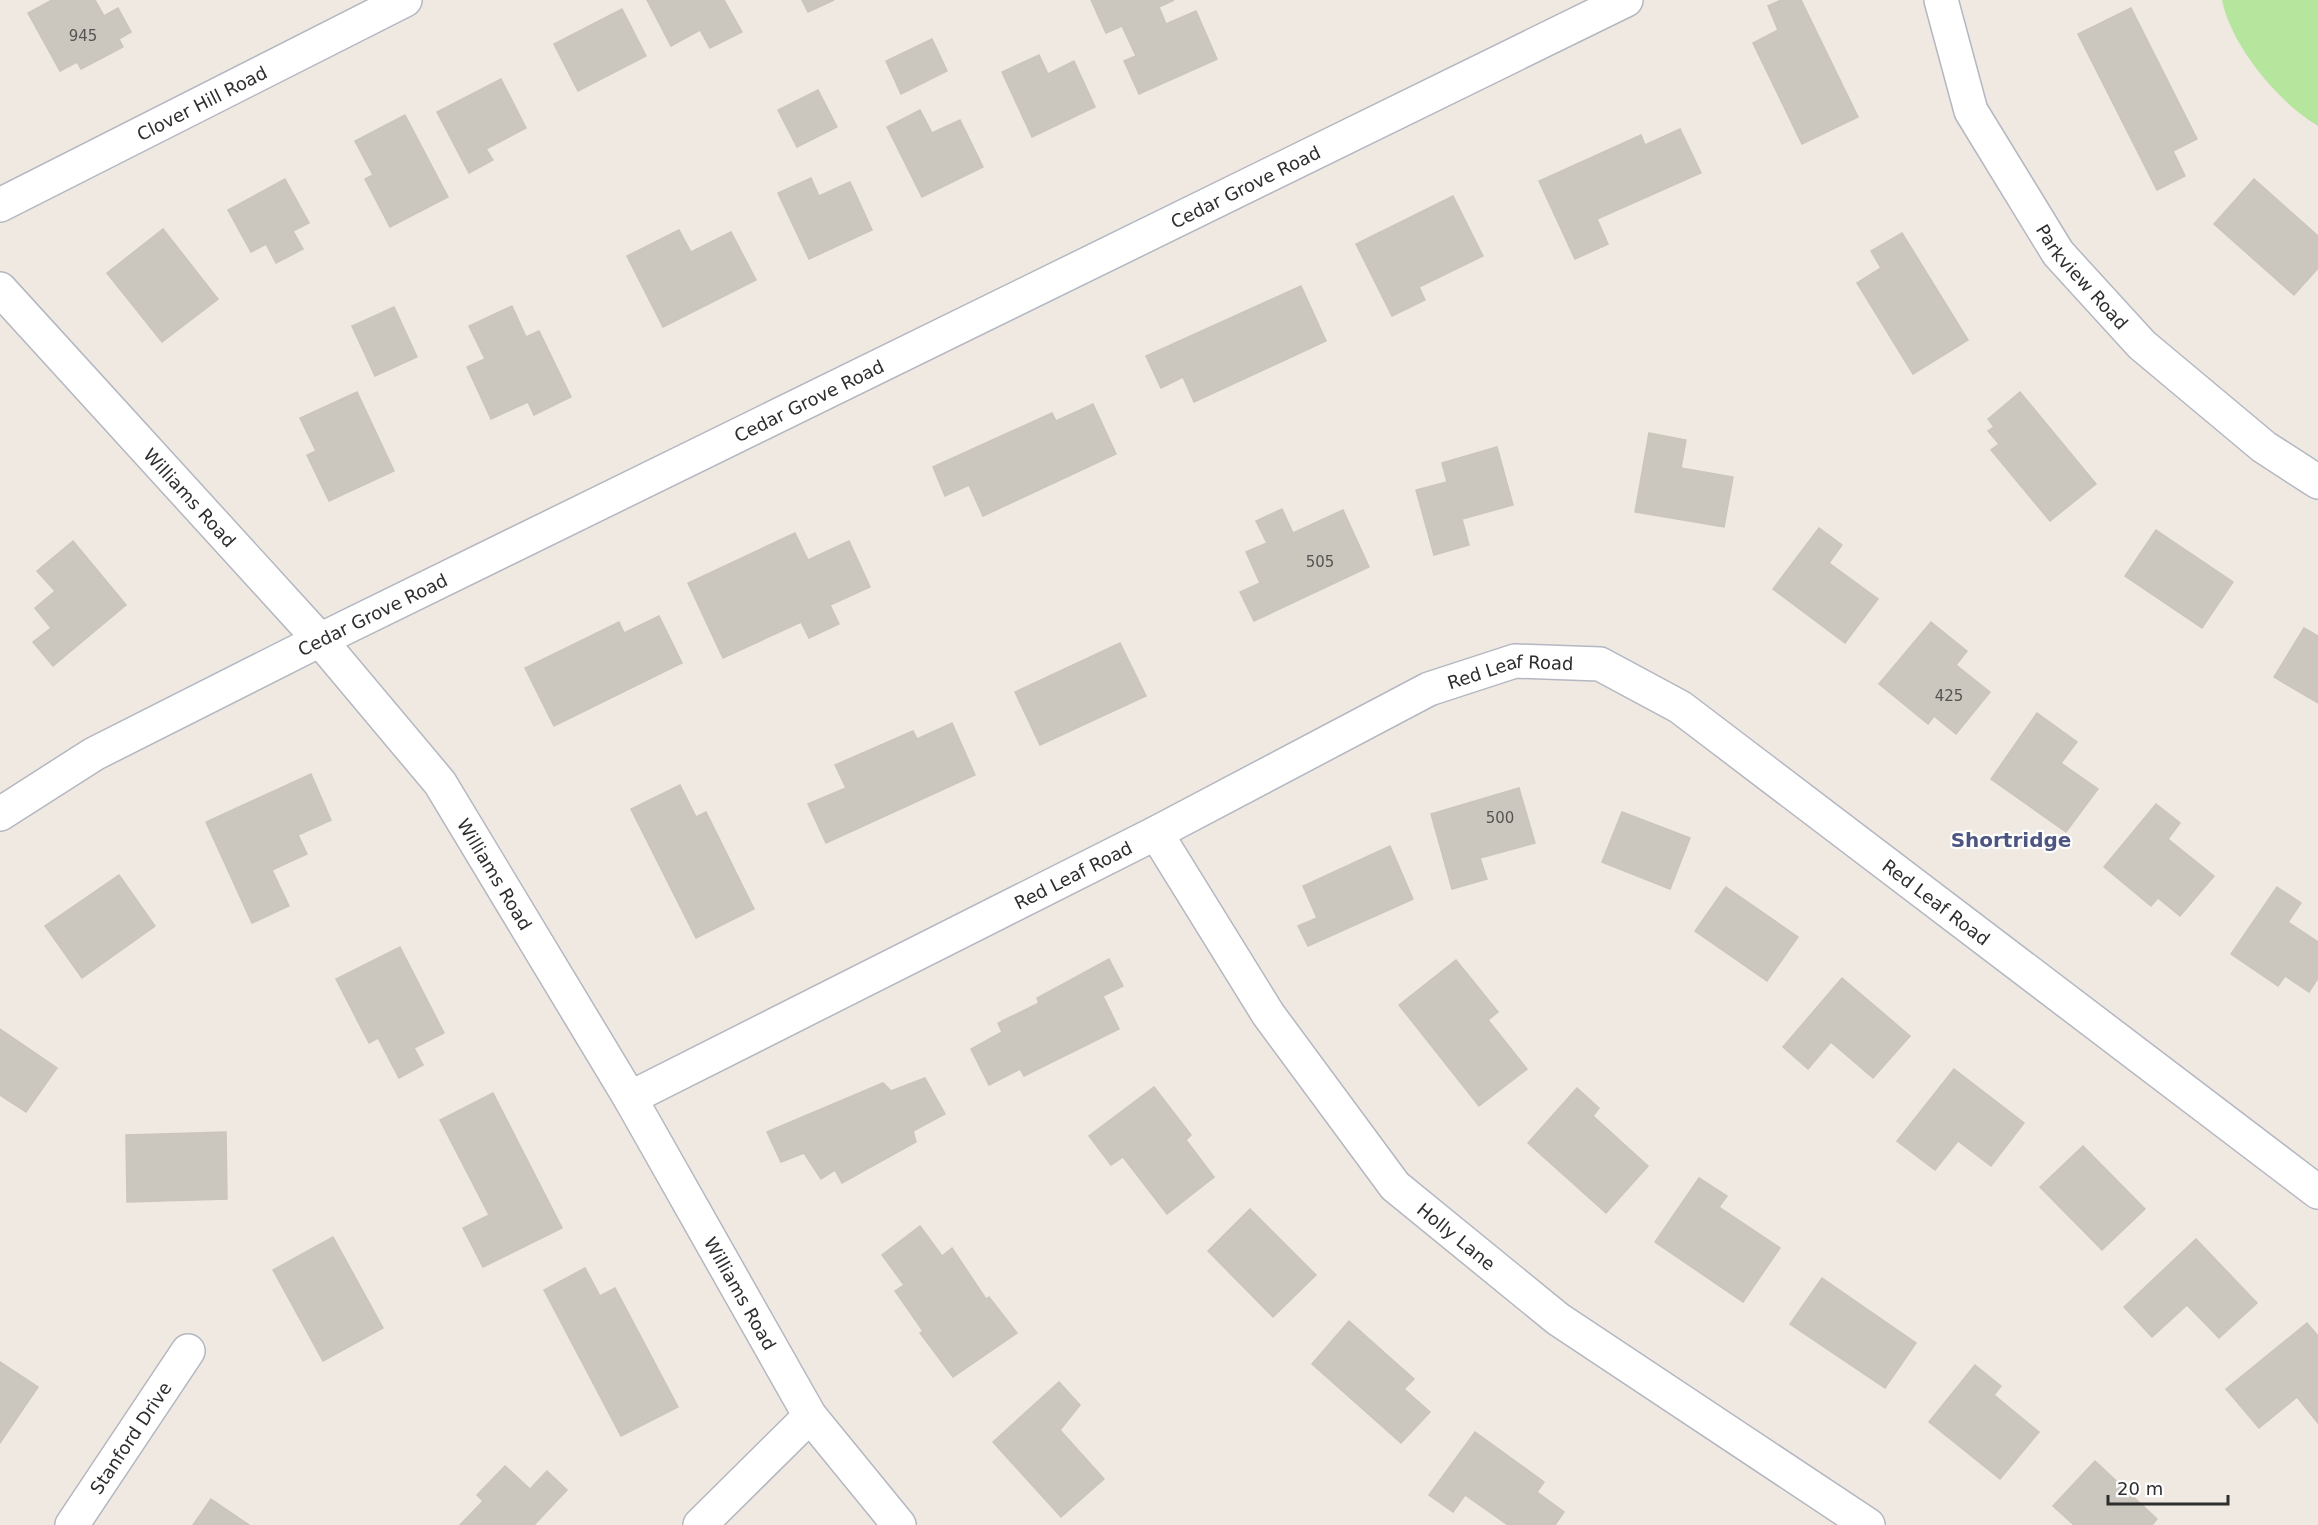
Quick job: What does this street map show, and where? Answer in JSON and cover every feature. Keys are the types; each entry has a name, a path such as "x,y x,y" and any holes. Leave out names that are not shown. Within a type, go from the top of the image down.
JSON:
{"street":[{"name":"Clover Hill Road","path":"0,205 405,0"},
{"name":"Cedar Grove Road","path":"0,814 94,754 320,640 1626,0"},
{"name":"Parkview Road","path":"1941,0 1971,111 2058,253 2142,345 2264,447 2318,482"},
{"name":"Williams Road","path":"0,289 320,640 440,783 630,1098 810,1416 899,1525"},
{"name":"Red Leaf Road","path":"630,1098 1156,833 1429,689 1515,661 1600,664 1680,706 2318,1192"},
{"name":"Holly Lane","path":"1156,833 1268,1014 1395,1186 1558,1319 1868,1525"},
{"name":"Stanford Drive","path":"72,1525 188,1351"},
{"path":"700,1525 810,1416"}],"green space":[{"path":"2222,0 2318,0 2318,126 2288,103 2259,72 2235,36"}],"building":[{"path":"52,0 95,0 104,16 118,8 131,32 119,39 123,47 81,69 77,62 60,71 28,13"},
{"path":"647,0 724,0 742,32 710,48 700,30 671,46"},
{"path":"802,0 834,0 808,12"},
{"path":"1091,0 1174,0 1159,7 1166,24 1196,11 1217,59 1139,94 1124,61 1136,56 1122,26 1106,33"},
{"path":"1781,0 1801,0 1858,117 1802,144 1753,43 1778,30 1768,6"},
{"path":"2131,8 2197,139 2173,151 2185,176 2157,190 2078,34"},
{"path":"622,9 646,56 578,91 554,44"},
{"path":"932,39 947,71 901,94 886,61"},
{"path":"1039,55 1048,74 1074,61 1095,107 1032,137 1002,72"},
{"path":"501,79 526,128 486,149 493,160 469,173 437,112"},
{"path":"818,90 837,127 797,147 778,110"},
{"path":"920,110 932,133 960,120 983,167 922,197 887,127"},
{"path":"405,115 448,197 390,227 365,179 373,175 355,141"},
{"path":"1680,129 1701,173 1597,219 1608,244 1575,259 1539,181 1641,135 1645,145"},
{"path":"811,178 819,196 850,182 872,230 809,259 778,193"},
{"path":"285,179 309,223 293,231 303,249 276,263 266,244 251,252 228,210"},
{"path":"2254,179 2318,236 2318,268 2294,295 2214,224"},
{"path":"1453,196 1483,256 1419,287 1425,300 1392,316 1356,244"},
{"path":"163,229 218,299 162,342 107,273"},
{"path":"679,230 691,252 731,232 756,280 663,327 627,256"},
{"path":"1902,233 1968,340 1913,374 1857,283 1881,268 1871,251"},
{"path":"1301,286 1326,341 1194,402 1183,377 1161,388 1146,356"},
{"path":"512,306 526,337 539,331 571,397 534,415 528,402 491,419 467,367 485,359 469,326"},
{"path":"394,307 417,357 375,376 352,326"},
{"path":"357,392 394,471 329,501 307,455 316,451 300,418"},
{"path":"2020,392 2096,484 2050,521 1991,450 1999,444 1988,431 1994,427 1988,419"},
{"path":"1093,404 1116,454 983,516 969,485 945,496 933,467 1052,413 1056,421"},
{"path":"1649,433 1686,440 1681,468 1733,477 1724,527 1635,512"},
{"path":"1497,447 1513,505 1462,519 1469,545 1434,555 1416,490 1447,482 1442,463"},
{"path":"1282,509 1293,533 1343,510 1369,567 1254,621 1240,592 1260,583 1246,552 1267,543 1256,521"},
{"path":"1819,528 1842,545 1829,563 1878,599 1845,643 1773,589"},
{"path":"2156,530 2233,582 2202,628 2125,576"},
{"path":"795,533 808,560 849,541 870,587 830,605 839,624 809,638 801,622 723,658 688,583"},
{"path":"73,541 126,605 53,666 33,642 51,628 35,608 55,591 37,571"},
{"path":"659,616 682,663 554,726 525,668 619,622 624,633"},
{"path":"1931,622 1967,651 1956,665 1990,692 1956,734 1934,716 1928,724 1879,684"},
{"path":"2304,628 2318,636 2318,703 2274,677"},
{"path":"1120,643 1146,696 1040,745 1015,692"},
{"path":"2037,713 2077,742 2061,763 2098,789 2066,832 1991,779"},
{"path":"952,723 975,775 826,843 808,804 846,788 835,765 913,731 917,739"},
{"path":"311,774 331,820 298,835 307,854 272,870 289,906 252,923 206,822"},
{"path":"680,785 696,817 706,812 754,909 696,938 631,809"},
{"path":"1519,788 1535,843 1480,858 1487,879 1452,889 1431,814"},
{"path":"2156,804 2180,823 2168,839 2214,876 2180,916 2158,898 2151,906 2104,867"},
{"path":"1622,812 1690,838 1670,889 1602,862"},
{"path":"1390,846 1413,899 1308,946 1298,926 1317,918 1303,886"},
{"path":"119,875 155,926 82,978 45,926"},
{"path":"1726,887 1798,937 1767,981 1695,931"},
{"path":"2277,887 2301,903 2288,922 2318,942 2318,978 2309,992 2285,976 2278,986 2231,954"},
{"path":"400,947 444,1033 414,1048 423,1065 399,1078 378,1038 369,1043 336,979"},
{"path":"1109,959 1123,986 1103,996 1119,1029 1024,1076 1020,1069 989,1085 971,1049 1002,1032 998,1023 1039,1003 1037,998"},
{"path":"1456,960 1498,1012 1488,1020 1527,1069 1479,1106 1399,1005"},
{"path":"1842,978 1910,1036 1873,1078 1831,1042 1808,1069 1783,1047"},
{"path":"0,1029 57,1068 26,1112 0,1095"},
{"path":"1954,1069 2024,1123 1991,1166 1958,1141 1935,1170 1897,1141"},
{"path":"925,1078 945,1114 913,1131 916,1142 842,1183 835,1170 821,1179 804,1153 781,1162 767,1132 883,1083 891,1091"},
{"path":"1154,1087 1191,1135 1186,1140 1214,1177 1167,1214 1123,1157 1111,1165 1089,1136"},
{"path":"1577,1088 1599,1108 1593,1116 1648,1166 1606,1213 1528,1143"},
{"path":"493,1093 562,1228 483,1267 463,1228 489,1215 440,1120"},
{"path":"226,1132 227,1199 127,1202 126,1135"},
{"path":"2083,1146 2145,1209 2102,1250 2040,1187"},
{"path":"1699,1178 1727,1196 1719,1207 1780,1248 1743,1302 1655,1242"},
{"path":"1250,1209 1316,1275 1273,1317 1208,1251"},
{"path":"920,1226 942,1256 952,1248 986,1299 989,1297 1017,1333 953,1377 920,1333 923,1331 895,1291 904,1285 882,1255"},
{"path":"333,1237 383,1328 323,1361 273,1270"},
{"path":"2196,1239 2257,1303 2219,1338 2187,1305 2152,1337 2124,1307"},
{"path":"585,1268 600,1296 615,1288 678,1407 621,1436 544,1290"},
{"path":"1822,1278 1916,1343 1885,1388 1790,1324"},
{"path":"1349,1321 1414,1379 1404,1389 1430,1412 1401,1443 1312,1364"},
{"path":"2307,1323 2318,1336 2318,1423 2297,1397 2259,1428 2226,1389"},
{"path":"0,1362 38,1387 0,1443"},
{"path":"1975,1365 2001,1386 1994,1395 2039,1432 2000,1479 1929,1422"},
{"path":"1059,1382 1080,1405 1060,1430 1104,1479 1061,1517 993,1442"},
{"path":"1475,1432 1544,1482 1537,1492 1564,1512 1555,1525 1508,1525 1465,1495 1453,1512 1429,1495"},
{"path":"2095,1461 2157,1519 2152,1525 2074,1525 2053,1506"},
{"path":"505,1466 530,1489 547,1471 567,1490 534,1525 460,1525 483,1501 477,1495"},
{"path":"211,1499 249,1525 193,1525"}],"district":[{"name":"Shortridge","path":"2011,840"}]}
